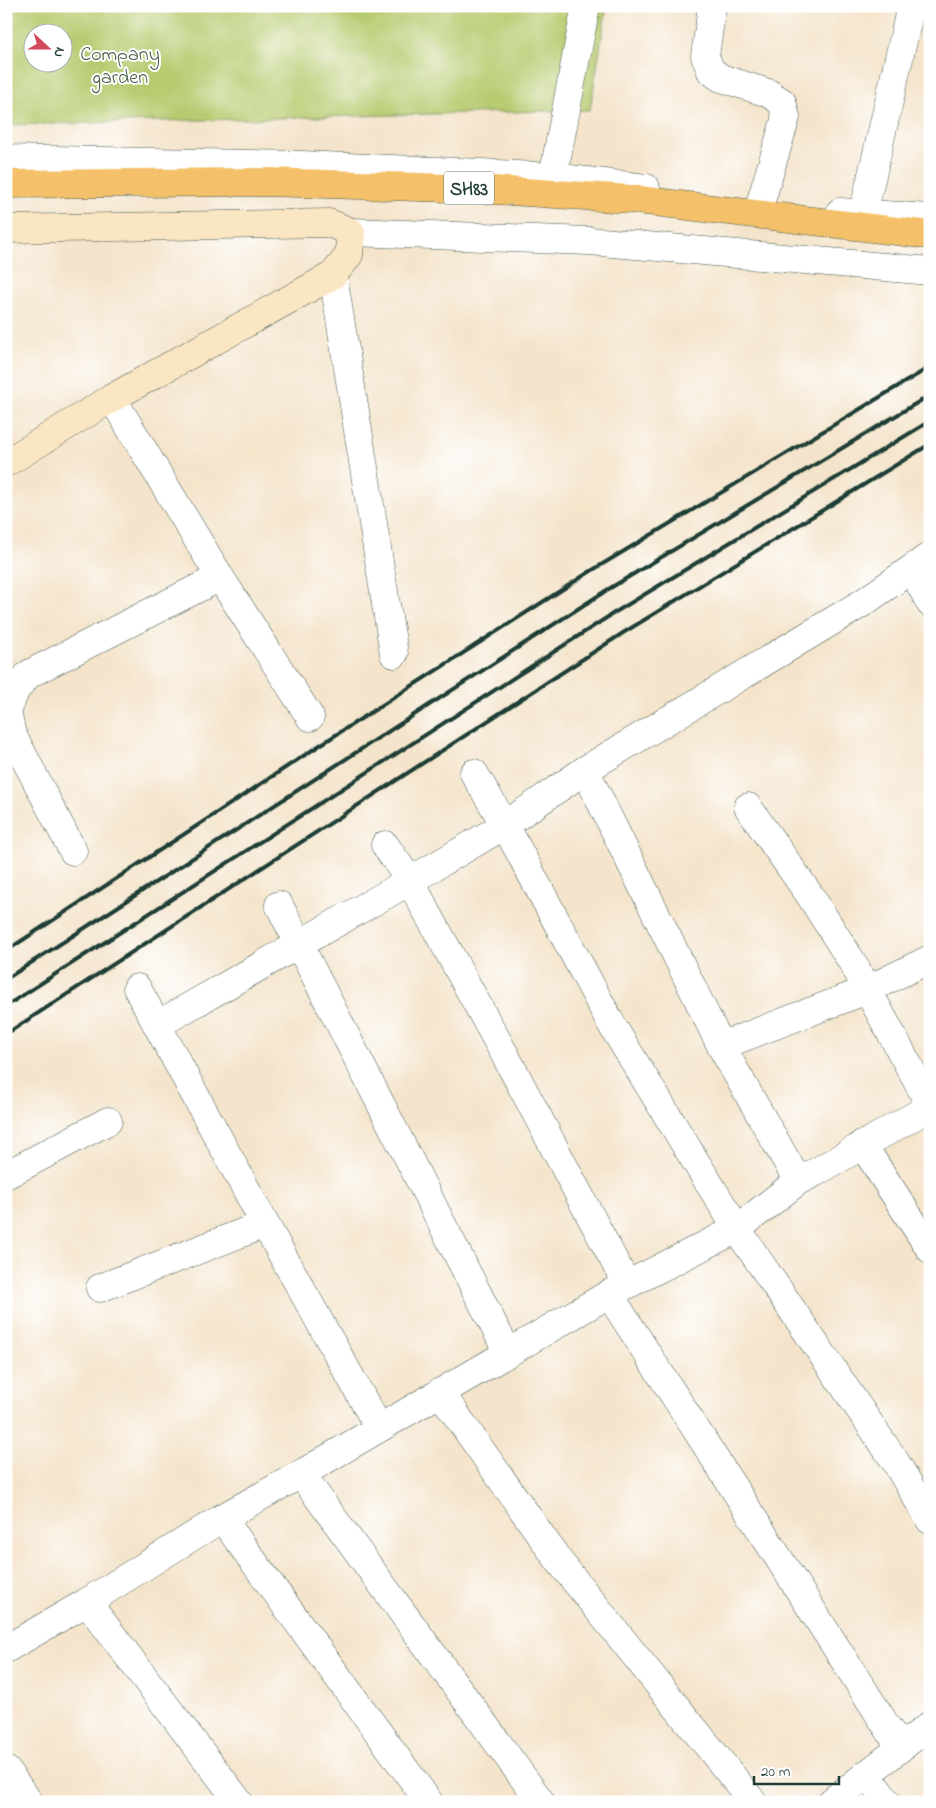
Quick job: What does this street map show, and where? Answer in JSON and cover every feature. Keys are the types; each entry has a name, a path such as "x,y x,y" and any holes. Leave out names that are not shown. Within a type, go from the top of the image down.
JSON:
{"main road":[{"name":"SH83","path":"6,184 266,182 479,189 630,199 930,235"}],"street":[{"path":"552,177 586,6"},
{"path":"712,6 704,56 711,71 722,78 768,93 782,102 786,117 761,201"},
{"path":"863,214 911,6"},
{"path":"6,159 300,166 552,177 761,201 821,210 930,218"},
{"path":"6,229 329,222 351,232 590,241 930,271"},
{"path":"6,463 112,398 333,276 349,255 351,232"},
{"path":"333,276 394,654"},
{"path":"112,398 220,577 310,717"},
{"path":"157,1025 505,825 584,770 822,628 864,602 921,562 930,603"},
{"path":"73,850 12,734 7,712 16,690 29,674 220,577"},
{"path":"584,770 721,1046 798,1180"},
{"path":"474,773 505,825 613,1027 737,1229 895,1461 930,1520"},
{"path":"6,1649 87,1602 222,1518 440,1392 618,1290 737,1229 798,1180 814,1173 930,1106 854,965 811,897 748,807"},
{"path":"385,845 410,881 506,1055 618,1290 900,1747"},
{"path":"279,905 508,1353"},
{"path":"721,1046 867,990 930,958"},
{"path":"137,988 265,1224 379,1428"},
{"path":"6,1174 108,1121"},
{"path":"862,1144 930,1249"},
{"path":"100,1288 265,1224"},
{"path":"440,1392 560,1561 753,1802"},
{"path":"301,1474 541,1802"},
{"path":"222,1518 429,1802"},
{"path":"87,1602 239,1802"},
{"path":"831,1802 930,1725"},
{"path":"6,1770 29,1802"},
{"path":"866,1774 887,1802"}],"green space":[{"name":"Company garden","path":"6,6 607,6 590,110 6,125"}],"railway":[{"path":"6,951 317,747 591,571 930,367"},
{"path":"6,979 607,590 930,395"},
{"path":"6,1006 614,613 930,421"},
{"path":"6,1034 623,633 930,444"}]}
